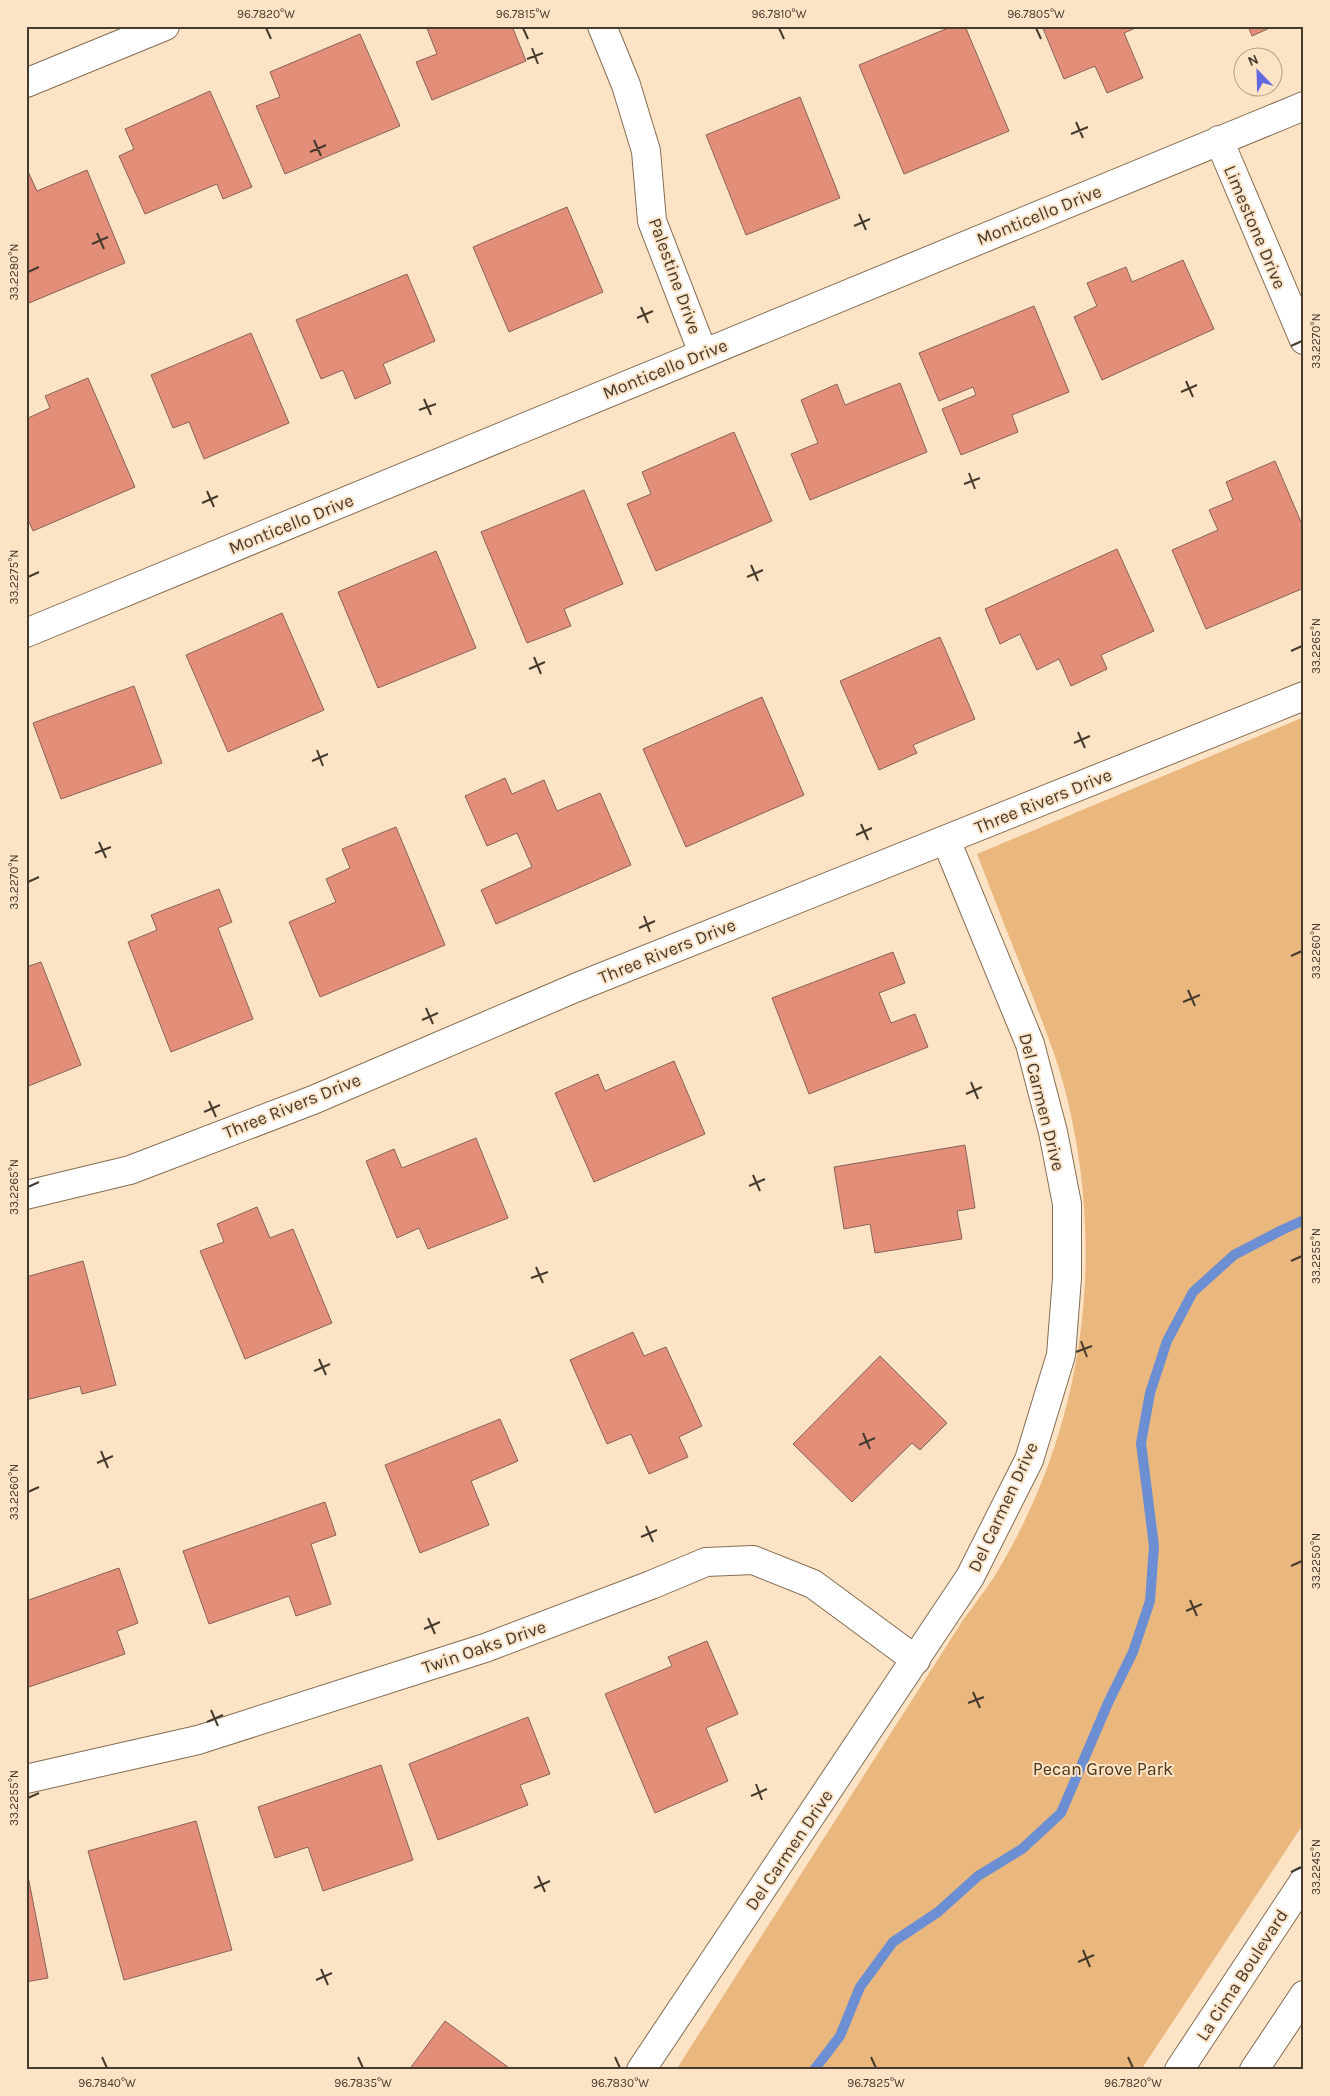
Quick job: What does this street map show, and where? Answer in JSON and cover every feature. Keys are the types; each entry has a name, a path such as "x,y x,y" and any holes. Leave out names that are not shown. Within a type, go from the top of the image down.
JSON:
{"street":[{"path":"26,83 165,26"},
{"name":"Palestine Drive","path":"602,26 626,86 646,151 652,221 703,353"},
{"name":"Monticello Drive","path":"26,633 1304,106"},
{"name":"Limestone Drive","path":"1219,140 1304,340"},
{"name":"Three Rivers Drive","path":"26,1195 130,1170 285,1110 575,988 1304,696"},
{"name":"Del Carmen Drive","path":"641,2070 970,1577 1030,1460 1061,1355 1067,1278 1067,1204 1053,1132 1030,1044 946,840"},
{"name":"Twin Oaks Drive","path":"26,1779 198,1740 467,1654 651,1586 706,1562 753,1560 813,1584 916,1660"},
{"name":"La Cima Boulevard","path":"1179,2070 1304,1881"},
{"path":"1254,2070 1304,1995"}],"green space":[{"name":"Pecan Grove Park","path":"1304,717 1304,1823 1141,2070 676,2070 963,1620 994,1577 1025,1520 1050,1461 1068,1401 1080,1339 1085,1276 1084,1212 1077,1149 1064,1086 1048,1036 977,854"}],"building":[{"path":"426,26 512,26 526,61 432,100 416,62 437,54"},
{"path":"953,26 965,26 1009,131 904,174 859,65"},
{"path":"1042,26 1140,26 1124,33 1143,78 1107,93 1095,66 1064,79"},
{"path":"1248,26 1274,26 1252,36"},
{"path":"360,34 400,126 285,174 256,106 280,97 270,72"},
{"path":"210,91 252,187 223,199 217,184 145,214 119,156 134,149 125,129"},
{"path":"800,97 840,198 746,235 706,135"},
{"path":"26,167 37,191 87,170 125,263 29,303 26,295"},
{"path":"567,207 603,292 509,332 473,247"},
{"path":"1183,260 1214,329 1102,380 1074,317 1097,306 1087,283 1126,267 1132,282"},
{"path":"407,274 435,341 383,364 391,383 355,399 343,370 321,379 296,320"},
{"path":"1034,306 1069,392 1012,415 1018,432 961,455 942,409 976,395 973,387 939,401 919,353"},
{"path":"251,333 289,423 204,459 189,422 173,428 151,375"},
{"path":"88,378 135,487 33,531 26,515 26,419 50,408 45,396"},
{"path":"900,383 927,452 810,500 791,454 818,443 801,400 837,384 845,405"},
{"path":"734,432 772,521 656,571 627,504 651,494 642,472"},
{"path":"1275,461 1304,529 1304,588 1206,629 1172,550 1218,530 1209,510 1233,500 1226,482"},
{"path":"584,490 623,584 564,609 571,626 527,643 481,532"},
{"path":"1117,549 1154,631 1101,655 1107,669 1071,686 1059,659 1037,670 1020,634 1000,644 985,609"},
{"path":"436,551 476,648 378,688 338,592"},
{"path":"282,613 324,710 228,752 186,655"},
{"path":"940,637 975,719 913,745 917,753 879,770 840,681"},
{"path":"134,686 162,763 61,799 33,723"},
{"path":"762,697 804,795 686,847 643,749"},
{"path":"505,778 512,794 544,780 557,811 600,793 631,865 496,924 481,890 532,867 517,833 487,846 465,796"},
{"path":"396,827 445,945 320,997 289,922 336,902 326,879 350,868 342,849"},
{"path":"219,889 232,922 218,928 253,1019 171,1052 128,942 157,930 151,915"},
{"path":"893,952 905,983 879,993 891,1023 915,1014 928,1047 809,1094 772,998"},
{"path":"41,962 81,1065 26,1087 26,967"},
{"path":"674,1061 705,1134 594,1182 555,1093 598,1074 605,1091"},
{"path":"476,1138 508,1218 428,1249 419,1228 397,1238 366,1161 394,1149 402,1168"},
{"path":"965,1145 975,1208 957,1211 962,1239 875,1253 870,1224 844,1229 834,1167"},
{"path":"257,1207 270,1238 293,1229 332,1323 245,1359 200,1251 224,1242 217,1224"},
{"path":"83,1261 116,1385 82,1394 80,1386 26,1400 26,1277"},
{"path":"633,1332 644,1356 666,1347 702,1426 679,1437 688,1457 649,1474 631,1434 607,1444 570,1360"},
{"path":"880,1356 947,1423 920,1450 912,1443 852,1502 793,1444"},
{"path":"500,1419 518,1461 471,1481 489,1525 420,1553 385,1465"},
{"path":"325,1502 336,1535 311,1544 331,1604 296,1616 289,1596 209,1624 183,1551"},
{"path":"119,1568 138,1623 117,1631 125,1654 26,1688 26,1601"},
{"path":"707,1641 738,1714 706,1728 728,1781 655,1813 605,1694 672,1666 668,1657"},
{"path":"528,1717 550,1774 520,1785 528,1805 438,1840 409,1764"},
{"path":"381,1765 413,1860 323,1891 308,1847 275,1858 258,1807"},
{"path":"196,1821 232,1950 124,1980 88,1851"},
{"path":"26,1866 48,1978 26,1982"},
{"path":"445,2021 512,2070 409,2070"}],"waterway":[{"path":"814,2070 840,2036 860,1987 893,1942 938,1912 978,1876 1022,1849 1061,1813 1108,1703 1133,1652 1150,1601 1154,1546 1141,1443 1150,1393 1167,1341 1193,1292 1234,1255 1304,1220"}]}
